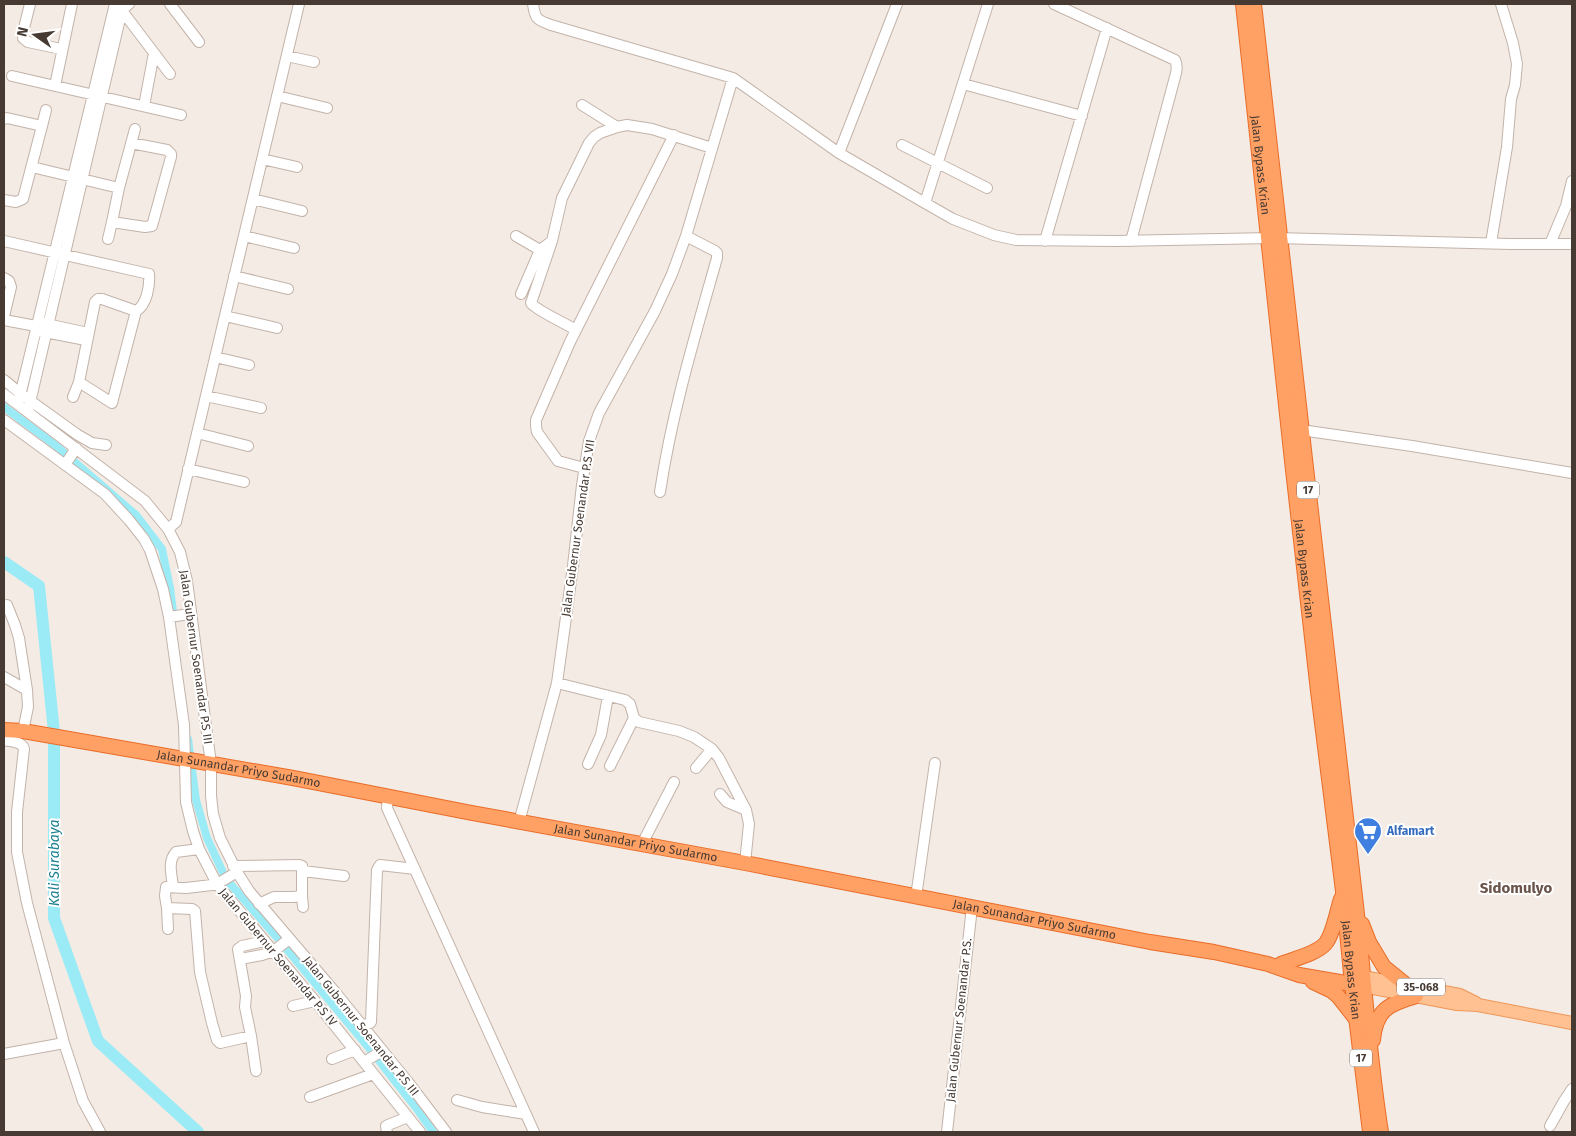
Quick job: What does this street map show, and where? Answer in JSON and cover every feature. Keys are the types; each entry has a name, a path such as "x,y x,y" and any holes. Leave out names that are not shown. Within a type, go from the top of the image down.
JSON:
{"highway":[{"name":"Jalan Bypass Krian","path":"1243,4 1302,430 1340,779 1357,912 1357,1020 1370,1132"},
{"name":"Jalan Bypass Krian","path":"1254,4 1318,691 1343,891 1371,1058 1381,1132"},
{"name":"Jalan Sunandar Priyo Sudarmo","path":"4,730 293,778 1357,980"},
{"path":"1274,964 1310,953 1324,945 1329,938 1343,891"},
{"path":"1357,912 1369,942 1384,967 1405,984"},
{"name":"Jalan Sunandar Priyo Sudarmo","path":"1274,964 1299,975 1357,980"},
{"path":"1299,975 1332,991 1357,1020"},
{"path":"1371,1058 1378,1019 1384,1010 1395,1003 1416,996"}],"main road":[{"name":"Jalan Sunandar Priyo Sudarmo","path":"1357,980 1405,984 1460,995 1478,1004"},
{"name":"Jalan Sunandar Priyo Sudarmo","path":"1357,980 1416,996 1457,1004 1478,1004 1568,1022"}],"street":[{"path":"30,4 23,38 28,42 61,49"},
{"path":"54,86 72,4"},
{"path":"170,4 199,42"},
{"path":"168,529 176,522 299,4"},
{"path":"533,4 538,20 551,25 733,78 840,153 953,219 994,235 1016,240 1045,241 1275,238 1572,244"},
{"path":"840,153 897,4"},
{"path":"925,203 988,4"},
{"path":"1054,4 1175,60 1177,67 1131,241"},
{"path":"1491,243 1507,147 1517,64 1513,43 1501,4"},
{"path":"120,5 170,74"},
{"path":"20,399 60,253 120,5"},
{"path":"1045,241 1107,28"},
{"path":"144,106 154,53"},
{"path":"287,56 314,62"},
{"path":"12,76 181,115"},
{"name":"Jalan Gubernur Soenandar P.S VII","path":"519,822 557,683 580,512 580,497 589,441 599,413 655,311 672,274 686,236 733,78"},
{"path":"963,84 1082,116"},
{"path":"277,96 327,108"},
{"path":"582,105 609,126"},
{"path":"4,200 16,202 23,200 46,110"},
{"path":"4,119 7,118 42,126"},
{"path":"576,330 531,305 530,302 552,241 562,198 589,143 609,126 627,125 674,136 712,148"},
{"path":"108,239 135,129"},
{"path":"584,468 558,460 538,432 536,420 576,330 674,136"},
{"path":"112,222 145,227 152,226 171,157 167,150 131,143"},
{"path":"902,145 987,188"},
{"path":"262,159 298,167"},
{"path":"32,167 119,188"},
{"path":"1550,244 1566,206 1572,181"},
{"path":"253,199 302,211"},
{"path":"244,236 294,248"},
{"path":"516,236 540,250"},
{"path":"660,492 666,449 675,410 717,258 715,251 686,236"},
{"path":"4,241 148,272 150,279 143,305 136,311 112,404 79,382"},
{"path":"521,294 540,250 552,241"},
{"path":"234,276 288,289"},
{"path":"4,278 9,281 11,287 4,318 87,337"},
{"path":"73,397 79,382 95,302 98,299 105,300 136,311"},
{"path":"225,316 277,328"},
{"path":"29,406 41,327"},
{"path":"215,357 249,365"},
{"path":"4,380 20,399 29,406 86,440 106,445"},
{"path":"4,394 20,399"},
{"path":"206,396 261,408"},
{"name":"Jalan Gubernur Soenandar P.S III","path":"29,406 75,449 145,502 168,529 180,552 187,581 188,614 208,763 212,814 233,871 288,940 362,1026 380,1052 408,1082 446,1132"},
{"name":"Jalan Gubernur Soenandar P.S IV","path":"4,420 66,463 105,494 144,539 154,559 171,617 184,725 186,802 199,849 219,883 354,1050 366,1061 373,1074 420,1132"},
{"path":"1302,430 1572,473"},
{"path":"197,433 248,446"},
{"path":"66,463 75,449"},
{"path":"188,469 244,482"},
{"path":"7,605 16,625 28,690 25,732"},
{"path":"171,617 188,614"},
{"path":"4,677 28,690"},
{"path":"557,683 628,701 634,718 639,722 694,737 712,749 719,758 746,810 749,824 745,863"},
{"path":"588,764 601,735 608,696"},
{"path":"610,766 634,718"},
{"path":"4,740 20,744 24,749 17,812 18,852 27,903 64,1043 83,1101 100,1132"},
{"path":"696,768 712,749"},
{"path":"916,897 935,763"},
{"path":"642,844 674,782"},
{"path":"720,794 727,802 746,810"},
{"path":"388,796 387,808 534,1132"},
{"path":"173,887 170,864 173,854 199,849"},
{"path":"362,1026 371,1022 376,870 380,865 415,869"},
{"path":"168,929 165,889 168,886 186,888 219,883 233,871 302,866 302,907"},
{"path":"303,871 344,876"},
{"path":"260,904 274,897 293,898 302,896"},
{"name":"Jalan Gubernur Soenandar P.S.","path":"948,1132 972,907"},
{"path":"167,908 192,909 196,911 200,972 217,1040 220,1042 251,1036"},
{"path":"256,1071 238,951 239,948 264,940"},
{"path":"240,959 262,955 275,950 288,940"},
{"path":"293,1006 315,1001"},
{"path":"4,1054 64,1043"},
{"path":"332,1059 354,1050"},
{"path":"366,1061 380,1052"},
{"path":"310,1097 373,1074"},
{"path":"1550,1126 1572,1089"},
{"path":"457,1100 482,1107 526,1114"},
{"path":"387,1132 386,1126 388,1124 408,1116"}],"waterway":[{"path":"4,407 55,445 136,515 162,549 174,619"},
{"name":"Kali Surabaya","path":"4,562 39,586 54,732 54,918 98,1041 198,1132"},
{"path":"188,739 196,800 207,838 226,879 369,1048 433,1132"}],"place":[{"name":"Alfamart","path":"1368,855"}],"district":[{"name":"Sidomulyo","path":"1516,888"}]}
